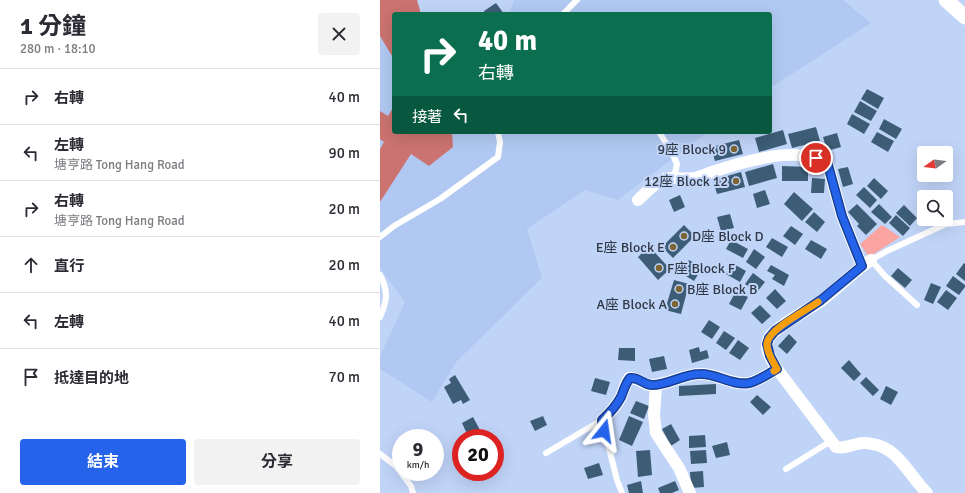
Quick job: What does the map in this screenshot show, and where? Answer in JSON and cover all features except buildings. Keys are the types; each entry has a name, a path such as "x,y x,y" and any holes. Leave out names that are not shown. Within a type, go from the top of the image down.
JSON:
{"street":[{"path":"946,0 962,11"},
{"path":"638,200 665,178 684,180 696,178 769,157 801,156 822,160 828,165 842,216 867,263 821,300 775,331 769,338 767,344 770,356 777,369 836,447 844,449 858,443 874,444 888,450 900,461 927,493"},
{"path":"602,420 612,412 625,384 630,378 635,378 648,385 656,385 681,377 710,374 738,382 748,383 757,380 777,369"},
{"path":"656,385 654,415 656,434 680,468 690,493"}],"lane":[{"path":"566,12 577,0"},
{"path":"380,237 394,226 440,199 498,156 500,142 498,134"},
{"path":"660,134 677,164 674,178"},
{"path":"917,305 885,276 867,263 887,251 946,224 965,222"},
{"path":"380,275 385,287 386,301 380,317"},
{"path":"546,453 602,420 617,480 622,493"},
{"path":"786,468 831,441"},
{"path":"380,454 396,466 411,486 413,493"}],"shaded area":[{"path":"380,0 417,0 420,12 392,12 392,134 705,134 618,200 585,190 527,229 542,278 456,362 432,402 380,369 380,356 405,302 380,268"},
{"path":"380,0 417,0 420,12 392,12 392,56 380,36"},
{"path":"514,0 843,0 871,23 772,87 772,12 510,12"},
{"path":"392,109 392,134 452,134 453,147 429,166 411,154 380,202 380,149 384,142 380,139 380,111 388,116"},
{"path":"882,225 900,237 869,257 860,244"}],"slow traffic":[{"path":"774,371 777,369 770,356 767,344 769,338 775,331 818,302"}],"place":[{"name":"9座 Block 9","path":"734,149"},
{"name":"12座 Block 12","path":"736,181"},
{"name":"D座 Block D","path":"684,236"},
{"name":"E座 Block E","path":"673,247"},
{"name":"F座 Block F","path":"659,268"},
{"name":"B座 Block B","path":"679,289"},
{"name":"A座 Block A","path":"675,304"}],"route":[{"path":"604,431 602,420 612,412 622,395 625,384 630,378 640,380 644,384 653,385 690,375 710,374 727,380 748,383 757,380 777,369 770,356 767,344 769,338 775,331 821,300 862,266 842,216 828,165 822,160 816,158"}]}
